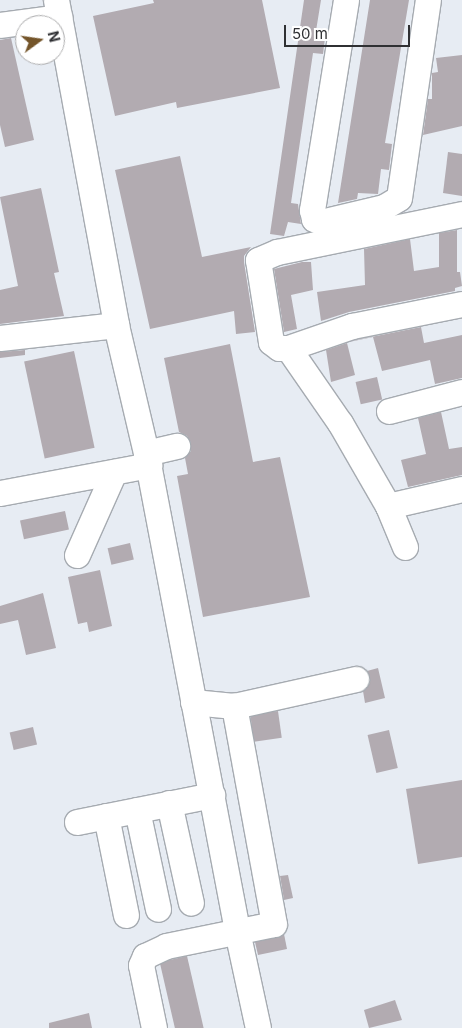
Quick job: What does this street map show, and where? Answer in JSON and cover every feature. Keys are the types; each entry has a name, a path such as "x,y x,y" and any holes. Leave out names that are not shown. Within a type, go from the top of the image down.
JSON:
{"street":[{"path":"346,0 312,210 314,219 320,222 384,207 400,198 428,0"},
{"path":"0,25 58,8 116,325 148,459 237,931 258,1028"},
{"path":"462,214 262,256 258,260 271,342 279,348 288,348 352,326 462,304"},
{"path":"0,338 116,325"},
{"path":"288,348 340,423 388,506 405,547"},
{"path":"389,411 462,392"},
{"path":"0,493 114,472 177,446"},
{"path":"77,556 114,472"},
{"path":"388,506 462,489"},
{"path":"193,702 234,706 356,679"},
{"path":"154,1028 141,960 166,946 274,924 257,765 234,706"},
{"path":"77,822 212,795"},
{"path":"169,803 190,903"},
{"path":"138,810 158,909"},
{"path":"106,816 126,915"}],"building":[{"path":"153,0 262,0 280,88 177,108 176,102 115,116 93,16 154,3"},
{"path":"304,0 321,0 315,37 325,38 323,54 313,53 291,203 298,204 301,224 288,222 284,236 270,234"},
{"path":"370,0 409,0 385,143 392,144 389,170 381,169 378,194 358,193 357,199 338,203"},
{"path":"11,38 15,65 17,65 34,140 5,147 0,125 0,40"},
{"path":"462,55 462,126 423,135 428,99 432,99 432,73 438,72 436,58"},
{"path":"448,152 462,154 462,196 443,193"},
{"path":"180,156 202,257 251,247 244,256 244,262 255,332 236,334 234,311 150,329 115,170"},
{"path":"41,188 59,272 54,273 64,316 0,324 0,290 18,286 0,197"},
{"path":"457,230 457,272 460,272 462,286 455,288 455,291 349,312 321,321 317,292 365,285 364,249 410,239 414,271 439,267 439,233"},
{"path":"302,262 311,262 313,290 291,295 297,329 284,332 274,269"},
{"path":"421,327 424,343 462,335 462,378 435,384 430,360 382,371 373,337 349,342 356,340"},
{"path":"347,343 355,375 331,382 326,350"},
{"path":"230,344 253,462 280,457 310,597 203,617 177,476 188,474 185,458 191,451 191,443 187,436 179,432 164,358"},
{"path":"25,350 25,355 0,358 0,352"},
{"path":"74,351 95,448 45,458 24,362"},
{"path":"377,377 382,399 361,404 356,382"},
{"path":"441,412 449,449 462,447 462,475 408,487 401,460 426,454 418,418"},
{"path":"65,511 69,530 24,539 20,521"},
{"path":"130,543 134,560 111,565 108,548"},
{"path":"100,570 112,626 89,632 87,622 78,624 68,577"},
{"path":"43,593 56,648 26,655 18,620 0,624 0,606"},
{"path":"378,668 385,698 365,703 363,691 370,683 367,671"},
{"path":"278,711 282,738 254,742 250,715"},
{"path":"33,727 37,745 14,750 10,732"},
{"path":"389,730 398,768 376,773 368,735"},
{"path":"462,780 462,857 418,864 406,789"},
{"path":"288,875 293,898 284,900 280,876"},
{"path":"284,934 287,949 258,955 255,942"},
{"path":"187,956 204,1028 175,1028 160,962"},
{"path":"395,1000 402,1020 369,1028 364,1010"},
{"path":"89,1013 92,1028 49,1028 49,1023"}]}
